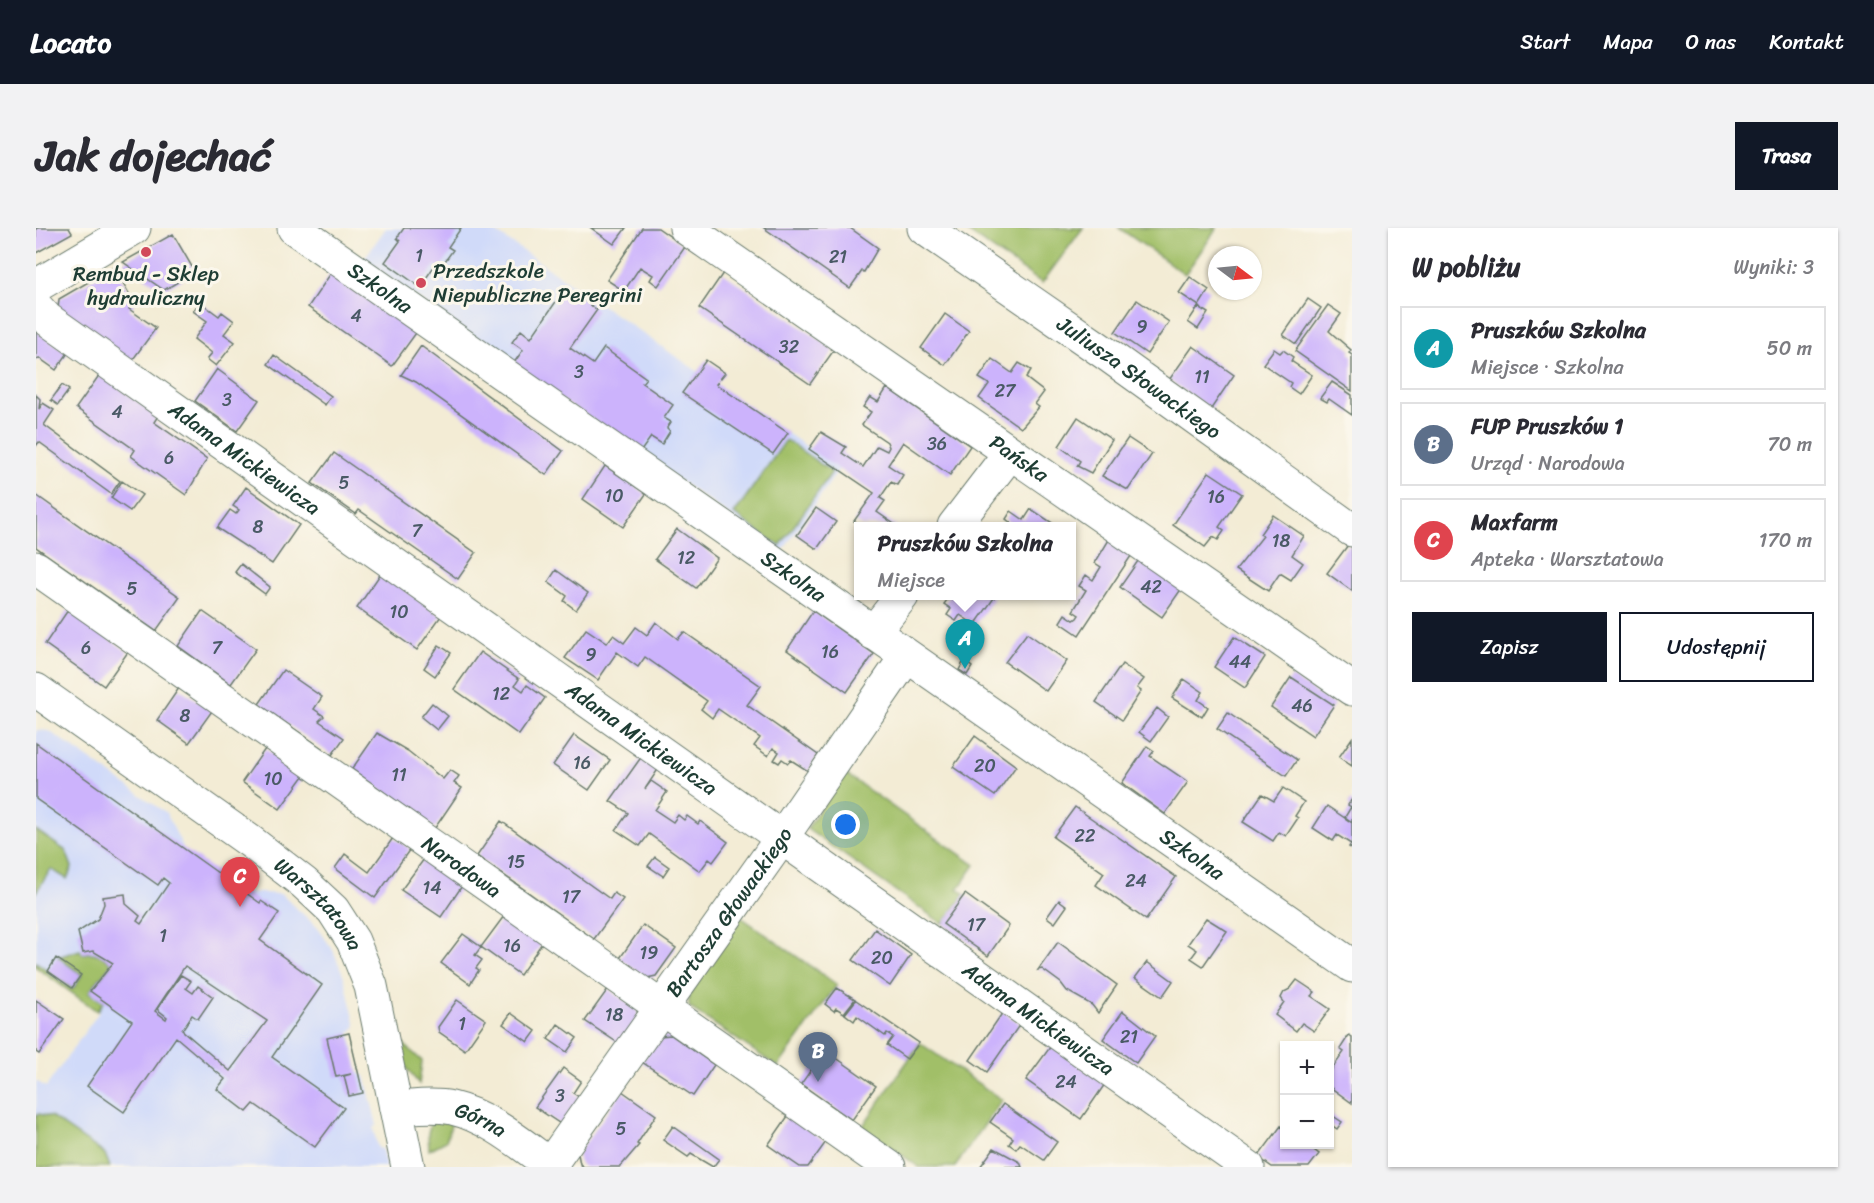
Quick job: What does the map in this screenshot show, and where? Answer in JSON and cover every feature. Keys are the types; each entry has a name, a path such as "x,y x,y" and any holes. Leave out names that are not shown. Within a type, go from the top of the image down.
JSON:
{"street":[{"path":"36,286 134,228"},
{"name":"Szkolna","path":"294,228 1352,966"},
{"name":"Pańska","path":"686,228 1352,689"},
{"name":"Juliusza Słowackiego","path":"924,228 1108,355 1352,530"},
{"name":"Adama Mickiewicza","path":"36,307 47,319 783,836 1248,1167"},
{"path":"957,522 1010,453"},
{"name":"Narodowa","path":"36,568 889,1167"},
{"path":"873,633 899,600"},
{"name":"Bartosza Głowackiego","path":"551,1166 906,657"},
{"name":"Warsztatowa","path":"36,690 251,842 304,883 333,910 353,941 370,986 408,1167"},
{"name":"Górna","path":"396,1108 445,1107 464,1112 495,1127 551,1166"}],"shaded area":[{"path":"386,228 490,228 839,469 782,552 363,260"},
{"path":"36,730 49,731 166,813 184,849 244,892 281,894 318,928 333,950 344,977 356,1026 350,1033 358,1072 365,1076 377,1125 373,1128 378,1148 382,1149 386,1167 36,1167 36,1081 46,1087 99,1012 36,967"}],"green space":[{"path":"962,228 1083,228 1042,283"},
{"path":"1119,228 1217,228 1185,274"},
{"path":"786,440 832,472 780,546 734,514"},
{"path":"843,772 975,865 958,889 965,894 943,924 807,829"},
{"path":"36,830 66,851 72,867 67,879 51,869 36,892"},
{"path":"741,917 837,985 778,1067 689,1007 689,994"},
{"path":"80,950 82,954 98,954 112,963 89,992 103,1002 97,1011 36,967 36,962 73,989 82,975 58,957"},
{"path":"397,1038 422,1061 419,1084 403,1064"},
{"path":"920,1043 1002,1100 955,1167 919,1167 862,1127"},
{"path":"36,1115 51,1117 105,1154 110,1167 36,1167"},
{"path":"432,1119 453,1119 446,1141 429,1150 428,1133"}],"building":[{"path":"36,228 69,228 72,233 36,253"},
{"path":"404,228 461,228 448,247 453,250 440,268 435,265 420,287 385,262 400,241 397,238"},
{"path":"591,228 626,228 614,244"},
{"path":"642,228 658,228 685,247 658,286 650,280 653,275 640,267 624,291 607,280"},
{"path":"764,228 850,228 878,248 864,272 862,271 850,288"},
{"path":"173,234 195,272 164,290 123,262"},
{"path":"114,267 135,304 129,309 156,328 131,362 58,310 59,299"},
{"path":"331,273 416,333 392,366 308,307"},
{"path":"723,273 834,350 810,384 699,308"},
{"path":"1190,277 1208,289 1199,306 1179,293"},
{"path":"566,287 597,310 570,348 593,364 604,348 646,378 642,383 673,405 664,418 671,422 667,428 670,431 662,444 651,437 641,451 511,367 523,350 512,342 521,330 531,338"},
{"path":"1308,299 1321,308 1296,344 1283,335"},
{"path":"1137,300 1169,322 1147,354 1115,332"},
{"path":"200,302 219,316 222,312 234,321 224,334 235,342 216,366 207,359 212,353 194,339 207,321 193,311"},
{"path":"1328,305 1341,314 1329,331 1351,350 1349,353 1352,355 1352,391 1295,351"},
{"path":"1198,307 1208,313 1198,329 1188,322"},
{"path":"945,314 969,331 945,365 921,348"},
{"path":"36,331 68,353 56,370 39,358 36,360"},
{"path":"421,346 563,451 546,475 416,382 401,375"},
{"path":"1193,346 1234,375 1211,409 1169,380"},
{"path":"1274,349 1280,353 1283,350 1293,357 1291,361 1312,375 1299,394 1289,387 1291,383 1263,364"},
{"path":"274,355 331,396 325,405 268,364"},
{"path":"992,359 1012,373 1019,363 1031,370 1026,378 1044,392 1035,404 1039,407 1021,428 979,398 989,384 979,378"},
{"path":"706,360 725,373 716,384 788,433 773,454 682,393"},
{"path":"217,369 259,400 237,431 195,401"},
{"path":"100,374 158,416 154,422 207,459 186,495 131,456 135,450 76,408"},
{"path":"1332,382 1352,395 1352,415 1329,399 1327,402 1320,398"},
{"path":"62,385 69,390 58,405 51,400"},
{"path":"887,388 970,446 950,475 903,442 888,465 903,475 897,485 891,482 880,498 885,501 877,512 891,522 856,522 854,521 874,493 809,449 821,432 846,447 842,453 863,467 877,446 887,451 889,447 887,442 862,425 871,412 863,407 870,397 878,402"},
{"path":"36,395 40,399 39,409 43,403 54,410 44,425 120,481 111,494 39,442 36,446"},
{"path":"1078,417 1112,440 1091,473 1077,466 1080,461 1059,446"},
{"path":"1128,438 1152,454 1128,490 1102,476"},
{"path":"334,453 476,553 458,579 359,510 356,514 312,483"},
{"path":"605,466 646,494 623,527 583,499"},
{"path":"1209,472 1242,494 1219,527 1224,531 1218,540 1213,537 1205,547 1173,525"},
{"path":"122,481 142,495 130,511 111,498"},
{"path":"246,487 299,525 272,564 217,528 230,510 236,514 239,510 233,506"},
{"path":"36,495 180,597 156,631 36,547"},
{"path":"816,508 836,522 817,549 797,535"},
{"path":"1031,509 1051,522 1010,522 1006,519 1011,511 1024,520"},
{"path":"1273,515 1304,536 1292,555 1303,563 1291,580 1280,573 1268,591 1236,570 1263,536 1260,534"},
{"path":"677,529 717,558 696,588 655,559"},
{"path":"1110,538 1133,553 1079,635 1060,622 1065,614 1074,620 1079,615 1073,611 1086,590 1079,586 1086,575 1093,580 1101,567 1095,563"},
{"path":"1348,545 1352,547 1352,591 1327,573"},
{"path":"1140,558 1182,588 1162,617 1120,587"},
{"path":"241,564 270,587 265,594 235,572"},
{"path":"556,570 588,593 576,610 564,601 567,596 548,582"},
{"path":"381,573 441,616 417,650 357,608"},
{"path":"947,600 993,600 975,625 960,615 956,621 947,615 951,609 944,604"},
{"path":"68,610 128,652 104,686 45,644"},
{"path":"202,611 256,649 231,684 178,646"},
{"path":"813,611 874,654 847,692 787,650"},
{"path":"656,622 678,639 684,632 761,686 747,705 818,755 808,771 791,760 788,763 782,759 779,763 774,760 779,752 773,748 768,756 754,746 760,738 718,709 712,718 701,709 707,701 645,657 638,667 617,652 598,680 565,658 586,629 607,643 613,635 624,643 636,627 647,635"},
{"path":"1027,633 1067,661 1046,691 1005,662"},
{"path":"1234,637 1265,657 1245,688 1214,667"},
{"path":"439,645 451,653 435,676 424,668"},
{"path":"480,652 519,679 515,685 523,691 527,685 545,698 519,735 454,689"},
{"path":"964,661 972,667 967,675 959,670"},
{"path":"1122,664 1144,679 1137,688 1141,691 1122,720 1096,702"},
{"path":"283,670 322,697 314,709 324,716 319,721 344,738 332,755 259,704"},
{"path":"1291,677 1334,705 1313,736 1271,707"},
{"path":"1184,679 1203,692 1198,700 1208,707 1202,717 1172,698"},
{"path":"179,688 212,711 189,743 157,720"},
{"path":"432,703 448,716 437,730 421,717"},
{"path":"1157,708 1168,717 1151,741 1139,732"},
{"path":"1228,713 1297,760 1286,776 1217,729"},
{"path":"377,733 408,751 443,779 450,770 459,776 454,783 462,788 435,828 352,769"},
{"path":"574,735 610,760 589,790 553,765"},
{"path":"975,736 1016,766 995,796 953,767"},
{"path":"1352,738 1352,766 1339,757"},
{"path":"36,743 260,903 261,901 279,913 260,940 322,985 272,1057 344,1108 315,1147 254,1104 247,1112 217,1089 225,1079 176,1037 124,1112 87,1086 132,1021 90,991 113,963 93,951 83,953 78,932 98,919 104,904 103,897 125,894 126,904 140,916 137,921 141,924 169,883 163,878 158,885 36,799","holes":["185,966 267,1021 230,1071 182,1030 192,1015 198,1019 213,997 198,986 193,993 186,988 191,981 181,975 157,1009 167,1017 166,1019 155,1011"]},
{"path":"1147,746 1154,751 1150,756 1188,782 1165,814 1122,783"},
{"path":"265,749 304,776 280,809 242,782"},
{"path":"642,756 659,768 645,789 651,781 667,792 655,810 673,822 678,815 684,820 687,816 698,824 700,821 728,842 713,862 709,859 700,871 649,834 640,846 616,830 628,813 610,801"},
{"path":"1283,788 1304,802 1295,816 1298,818 1286,836 1279,832 1273,841 1243,822 1262,794 1274,801"},
{"path":"1352,799 1352,822 1345,817 1351,807 1348,805"},
{"path":"1327,806 1352,823 1352,849 1349,847 1351,844 1337,835 1333,841 1313,828"},
{"path":"1075,807 1176,877 1146,920 1096,885 1104,873 1053,837"},
{"path":"501,821 610,899 614,893 623,899 594,939 477,856"},
{"path":"393,838 410,849 375,898 335,868 345,854 369,872"},
{"path":"655,857 669,867 663,876 648,866"},
{"path":"424,859 462,886 441,917 401,890"},
{"path":"965,894 1009,926 988,956 943,924"},
{"path":"1059,900 1067,906 1055,923 1047,917"},
{"path":"504,916 542,943 520,975 481,947"},
{"path":"1206,918 1227,931 1203,966 1191,958 1197,950 1188,944"},
{"path":"643,925 676,948 656,976 647,978 620,958"},
{"path":"875,929 911,955 890,986 853,960"},
{"path":"463,934 481,947 475,955 482,960 470,984 441,963"},
{"path":"1058,942 1117,985 1098,1013 1092,1005 1067,991 1061,983 1042,969 1038,970"},
{"path":"56,958 81,975 72,988 48,971"},
{"path":"1147,962 1173,981 1162,997 1135,978"},
{"path":"1297,980 1315,992 1311,996 1330,1009 1314,1031 1302,1023 1296,1031 1275,1015 1284,1002 1281,998 1284,992 1290,989"},
{"path":"837,988 855,999 844,1013 836,1008 834,1011 825,1004"},
{"path":"608,989 637,1010 638,1019 621,1045 585,1021"},
{"path":"36,1000 64,1019 39,1054 36,1052"},
{"path":"457,1000 486,1020 465,1050 439,1032 438,1027"},
{"path":"856,1000 919,1043 907,1059 887,1045 893,1037 887,1033 885,1036 857,1016 854,1021 845,1014"},
{"path":"1123,1011 1155,1036 1136,1063 1103,1039"},
{"path":"1003,1012 1020,1024 987,1072 970,1060"},
{"path":"511,1013 536,1031 528,1042 503,1024"},
{"path":"558,1024 577,1038 567,1052 548,1039"},
{"path":"349,1033 363,1093 349,1096 344,1076 351,1074 336,1077 327,1038"},
{"path":"671,1035 714,1065 693,1096 642,1062 660,1036"},
{"path":"1349,1035 1352,1037 1352,1103 1334,1090 1334,1066 1344,1052 1340,1049"},
{"path":"1051,1046 1105,1084 1081,1119 1026,1080"},
{"path":"825,1050 876,1086 852,1120 801,1084"},
{"path":"563,1068 581,1081 573,1093 582,1099 562,1125 535,1107"},
{"path":"622,1091 656,1115 637,1144 639,1145 620,1167 584,1167 580,1164 578,1154"},
{"path":"1003,1104 1057,1142 1044,1160 1020,1144 1016,1149 1009,1144 1013,1138 990,1122"},
{"path":"788,1116 826,1142 808,1167 800,1167 768,1145"},
{"path":"1334,1117 1342,1122 1337,1129 1334,1127"},
{"path":"673,1126 719,1159 713,1167 691,1154 688,1157 663,1140"},
{"path":"1280,1127 1280,1149 1312,1149 1319,1154 1309,1167 1272,1167 1258,1157"},
{"path":"994,1148 1020,1162 1022,1167 980,1167"}],"place":[{"name":"Rembud - Sklep hydrauliczny","path":"146,252"},
{"name":"Przedszkole Niepubliczne Peregrini","path":"421,283"},
{"name":"Pruszków Szkolna","path":"965,669"},
{"name":"Maxfarm","path":"240,907"},
{"name":"FUP Pruszków 1","path":"818,1082"}]}
